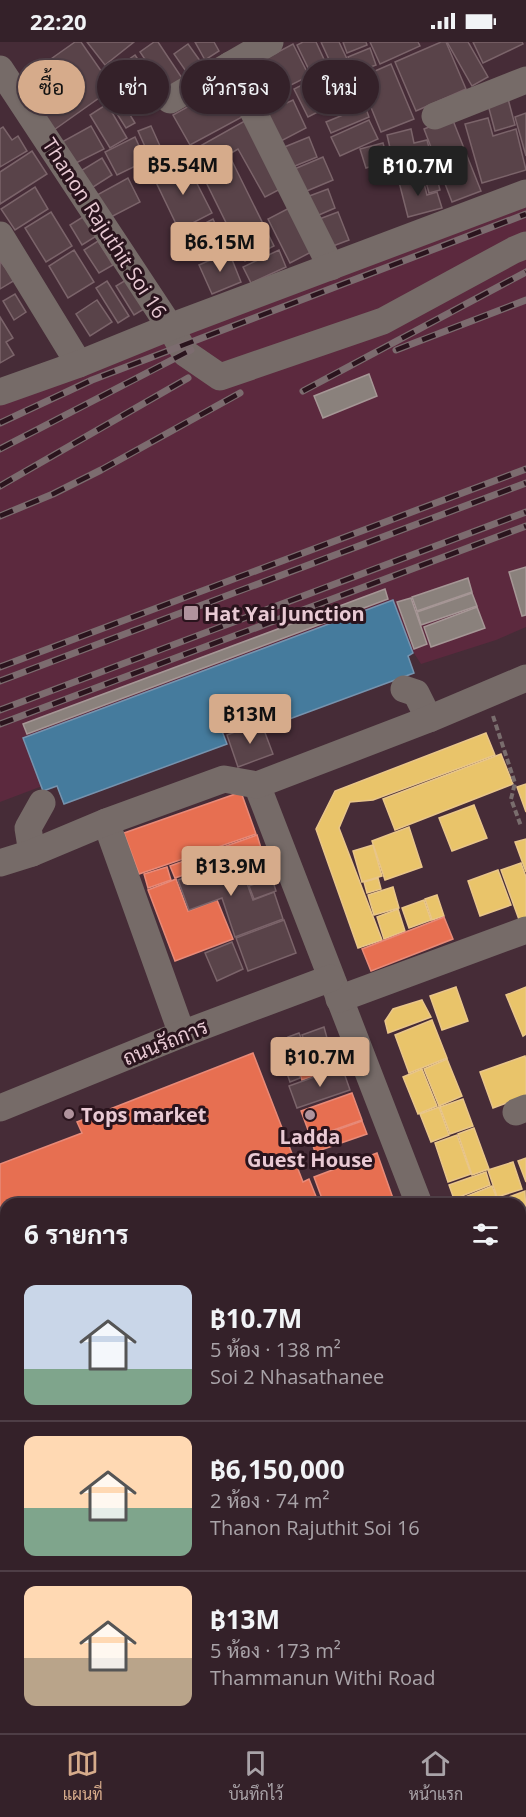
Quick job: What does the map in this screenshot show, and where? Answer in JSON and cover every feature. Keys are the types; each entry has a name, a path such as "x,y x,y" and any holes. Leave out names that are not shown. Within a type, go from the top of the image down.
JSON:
{"street":[{"path":"239,60 270,42"},
{"name":"Thanon Rajuthit Soi 16","path":"0,69 185,353 220,377 383,321 526,245"},
{"path":"435,116 526,80"},
{"path":"170,100 181,94"},
{"path":"254,114 331,267"},
{"path":"0,392 526,193"},
{"path":"0,235 79,364"},
{"path":"0,863 32,853 106,822 224,779 257,785 429,719 526,678"},
{"path":"404,689 416,693 429,719"},
{"path":"257,785 417,1198"},
{"path":"32,853 28,828 42,803"},
{"path":"106,822 182,1034"},
{"name":"ถนนรัถการ","path":"0,1108 182,1034 526,930"}],"path":[{"path":"486,695 515,783 512,799 521,826"}],"shaded area":[{"path":"526,192 526,627 496,640 421,664 410,647 0,802 0,387"}],"building: ที่อยู่อาศัย":[{"path":"486,733 495,755 373,800 350,802 339,828 382,940 358,948 316,829 335,791"},
{"path":"501,754 513,784 395,830 383,799"},
{"path":"526,784 526,812 517,787"},
{"path":"474,805 487,838 452,851 439,818"},
{"path":"409,827 422,867 385,880 372,841"},
{"path":"526,839 526,872 515,842"},
{"path":"373,845 382,876 362,882 353,851"},
{"path":"521,863 526,877 526,923 521,925 501,870"},
{"path":"498,870 511,905 480,916 468,881"},
{"path":"378,878 381,889 367,893 364,882"},
{"path":"393,887 399,908 374,915 368,895"},
{"path":"437,895 444,916 432,920 425,899"},
{"path":"424,900 431,920 409,928 402,908"},
{"path":"398,909 405,931 384,939 377,917"},
{"path":"456,987 468,1021 442,1030 430,996"},
{"path":"526,987 526,1034 523,1036 506,995"},
{"path":"422,1000 431,1017 388,1033 385,1021 393,1009"},
{"path":"432,1020 447,1058 409,1073 395,1035"},
{"path":"525,1056 526,1096 493,1108 480,1072"},
{"path":"447,1059 462,1096 439,1106 424,1069"},
{"path":"422,1069 437,1106 418,1114 403,1077"},
{"path":"463,1099 473,1126 450,1134 440,1107"},
{"path":"439,1107 449,1135 431,1142 420,1114"},
{"path":"474,1128 489,1169 472,1175 458,1134"},
{"path":"457,1135 471,1174 448,1182 435,1143"},
{"path":"526,1158 526,1182 518,1161"},
{"path":"513,1162 522,1189 497,1197 488,1170"},
{"path":"486,1172 490,1185 454,1198 449,1185"},
{"path":"492,1186 496,1196 491,1198 462,1198"},
{"path":"525,1191 525,1198 509,1197"}],"building: ร้านค้า":[{"path":"241,792 256,834 139,874 124,833"},
{"path":"257,835 261,848 175,878 170,866"},
{"path":"167,867 171,880 148,888 144,874"},
{"path":"176,879 188,911 217,900 233,939 175,961 148,890"},
{"path":"444,917 453,939 371,971 362,949"},
{"path":"332,1038 341,1067 302,1080 295,1059 309,1055 306,1046"},
{"path":"253,1053 303,1182 309,1179 317,1198 0,1198 0,1164 82,1133 77,1122"},
{"path":"352,1093 362,1120 311,1138 301,1111"},
{"path":"362,1121 367,1134 315,1152 311,1139"},
{"path":"377,1153 393,1198 322,1198 314,1177"}],"building: สาธารณะ":[{"path":"393,600 413,653 408,656 414,673 265,728 262,720 258,721 255,712 220,726 227,744 64,804 57,786 43,791 23,738"}],"building: อุตสาหกรรม":[{"path":"369,374 377,396 323,418 314,396"},
{"path":"526,567 526,615 522,616 509,572"},
{"path":"468,578 472,592 417,611 412,597"},
{"path":"385,589 388,599 27,734 23,724"},
{"path":"472,593 477,606 421,625 417,612"},
{"path":"411,598 427,644 414,649 397,602"},
{"path":"477,607 485,628 431,647 424,627"}],"building: อื่นๆ":[{"path":"75,42 81,42 97,65 97,99 85,108 85,60 50,60"},
{"path":"87,42 134,42 111,60 101,60"},
{"path":"154,42 158,42 181,76 181,83 169,92 169,60 145,60 140,52"},
{"path":"195,42 214,42 219,51 205,60"},
{"path":"303,42 316,42 324,60 304,60 297,45"},
{"path":"321,42 339,42 347,59 329,60"},
{"path":"343,42 366,42 367,45 347,53"},
{"path":"370,42 418,42 420,46 380,64"},
{"path":"441,42 446,42 466,89 416,111 395,62"},
{"path":"447,42 468,42 488,77 472,86"},
{"path":"473,42 522,42 523,44 483,63"},
{"path":"188,44 200,60 181,60 181,64 174,54"},
{"path":"293,44 302,62 302,80 290,86 290,60 263,60"},
{"path":"370,48 374,60 349,60 348,57"},
{"path":"135,55 138,60 128,60"},
{"path":"391,64 414,119 381,132 374,114 379,114 379,69"},
{"path":"302,85 302,105 294,89"},
{"path":"507,95 515,125 495,131 487,101"},
{"path":"293,100 306,128 281,141 268,114 290,114 290,101"},
{"path":"97,110 97,114 113,114 127,138 110,148 90,115"},
{"path":"181,111 181,114 240,114 242,117 190,145 173,115"},
{"path":"526,113 526,156 515,117"},
{"path":"39,114 76,114 51,132"},
{"path":"117,114 129,114 135,123 126,128"},
{"path":"346,114 368,114 369,117 331,133 326,122"},
{"path":"250,118 288,185 265,197 238,149 204,169 193,150"},
{"path":"452,118 481,191 452,202 424,129"},
{"path":"488,118 493,136 516,129 526,170 482,183 465,124"},
{"path":"369,120 378,139 340,156 331,137"},
{"path":"91,126 104,149 74,164 62,142"},
{"path":"151,126 160,146 147,151 138,131"},
{"path":"3,127 12,140 18,136 27,151 0,167 0,129"},
{"path":"411,129 414,143 427,140 440,190 429,193 423,171 397,178 387,135"},
{"path":"135,137 146,161 117,175 105,152"},
{"path":"309,137 317,157 290,168 282,148"},
{"path":"383,143 388,161 366,168 360,149"},
{"path":"32,151 47,174 0,204 0,172"},
{"path":"161,153 166,165 154,170 149,157"},
{"path":"323,157 333,180 302,193 292,170"},
{"path":"102,158 112,175 90,189 79,172"},
{"path":"231,159 274,246 245,261 202,174"},
{"path":"186,162 212,213 179,230 154,178"},
{"path":"422,176 427,195 437,192 442,208 408,217 399,182"},
{"path":"128,178 140,202 109,218 97,195"},
{"path":"35,187 48,209 15,230 1,209"},
{"path":"328,189 335,208 312,218 304,198"},
{"path":"295,205 317,249 290,263 268,219"},
{"path":"51,212 72,246 46,262 25,228"},
{"path":"338,212 349,240 325,249 314,221"},
{"path":"86,215 98,235 82,245 70,225"},
{"path":"213,219 226,247 199,260 186,233"},
{"path":"98,241 113,265 99,273 84,250"},
{"path":"74,250 94,282 68,298 49,266"},
{"path":"279,250 286,267 251,283 243,267"},
{"path":"229,252 241,282 212,294 199,265"},
{"path":"0,261 15,280 0,289"},
{"path":"126,280 144,309 134,315 116,286"},
{"path":"107,281 129,316 118,323 96,288"},
{"path":"15,294 26,312 14,320 3,301"},
{"path":"97,300 112,322 90,336 76,314"},
{"path":"0,317 13,338 6,342 14,355 0,363"},
{"path":"261,722 273,754 238,767 227,735"},
{"path":"261,850 271,877 252,884 242,857"},
{"path":"238,858 253,900 274,892 283,919 235,937 222,898 189,910 178,880"},
{"path":"272,878 276,891 254,899 249,886"},
{"path":"284,920 296,953 248,971 236,938"},
{"path":"232,942 243,969 217,981 205,953"},
{"path":"324,1027 327,1038 306,1045 302,1035"},
{"path":"299,1033 302,1040 290,1044 288,1037"},
{"path":"286,1038 300,1078 290,1082 276,1042"},
{"path":"302,1041 306,1053 295,1057 291,1045"},
{"path":"342,1067 350,1090 297,1108 289,1086"}],"railway":[{"path":"0,423 92,380 526,214"},
{"path":"303,391 526,272"},
{"path":"396,350 526,300"},
{"path":"0,449 191,350"},
{"path":"0,486 188,378"},
{"path":"0,516 53,494 101,470 240,393"},
{"path":"0,667 526,469"},
{"path":"0,681 526,483"},
{"path":"0,710 526,512"},
{"path":"0,724 526,526"}],"place":[{"name":"Hat Yai Junction","path":"191,613"},
{"name":"Tops market","path":"69,1114"},
{"name":"Ladda Guest House","path":"310,1115"}]}
